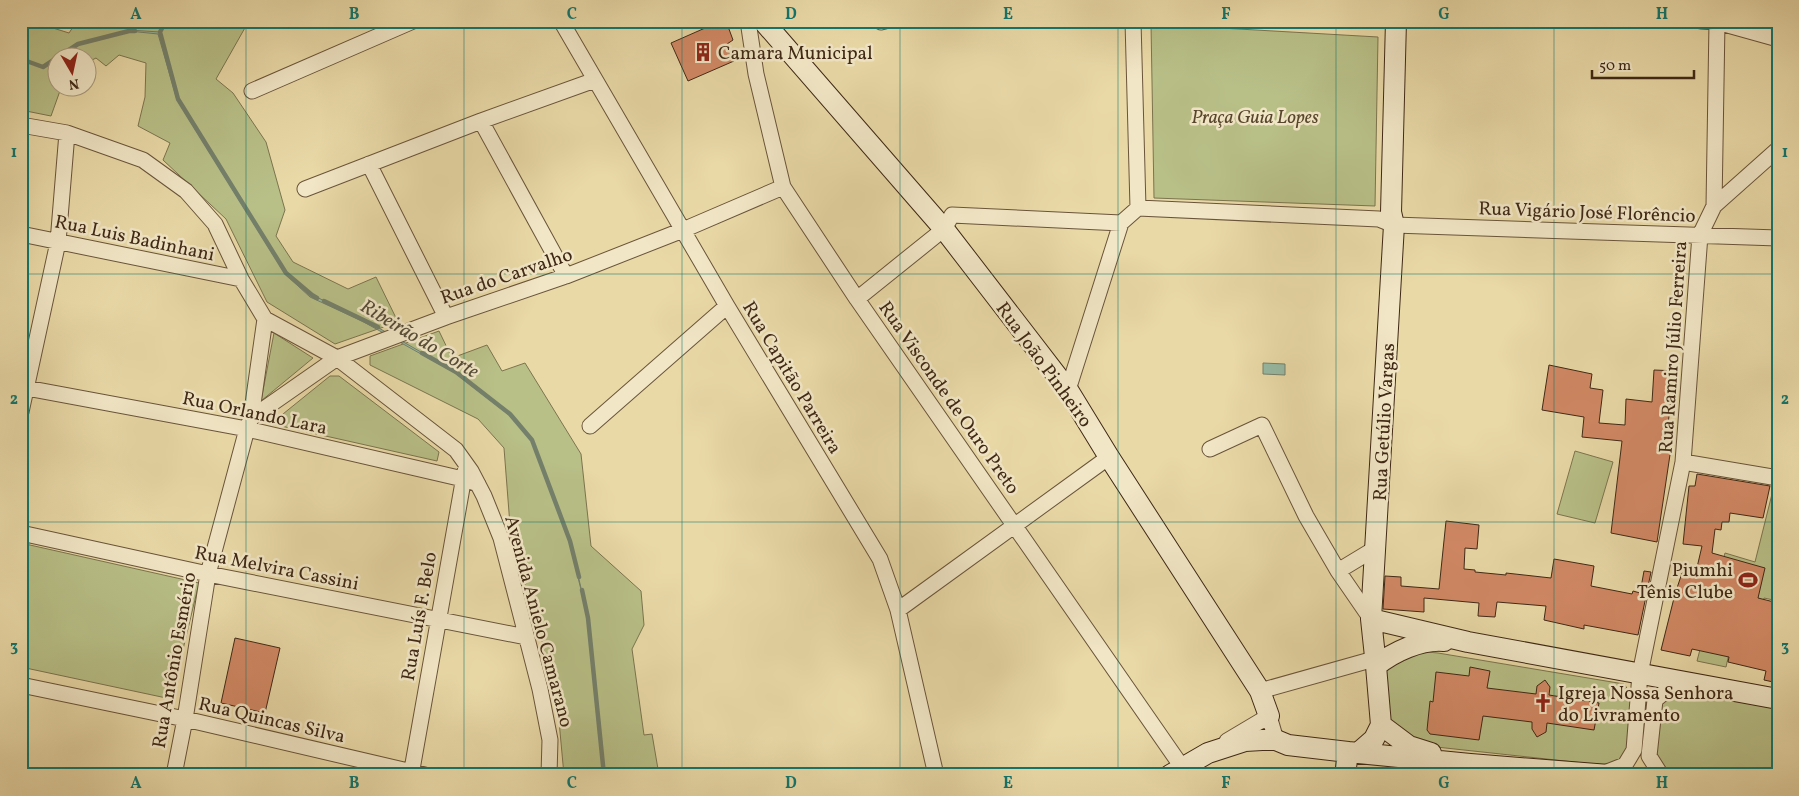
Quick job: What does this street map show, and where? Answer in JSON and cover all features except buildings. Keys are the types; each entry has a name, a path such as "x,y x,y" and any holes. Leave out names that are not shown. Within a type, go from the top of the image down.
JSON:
{"street":[{"path":"252,91 413,21"},
{"name":"Rua Capitão Parreira","path":"561,21 726,306 880,559 898,610 936,775"},
{"name":"Rua Visconde de Ouro Preto","path":"748,21 756,74 783,187 857,299 1016,526 1176,771"},
{"name":"Rua João Pinheiro","path":"763,21 944,229 1068,390 1109,458 1260,691 1266,730"},
{"path":"1132,21 1138,208"},
{"path":"1068,390 1121,223 1138,208 1388,219 1396,21"},
{"path":"1701,21 1717,22 1778,39"},
{"name":"Rua Ramiro Júlio Ferreira","path":"1612,771 1634,750 1640,674 1683,462 1700,235 1714,206 1717,22"},
{"path":"304,189 481,121 595,80"},
{"path":"481,121 566,276"},
{"path":"21,125 67,133 143,160 186,191 214,224 241,279 265,319"},
{"path":"21,412 24,388 58,242 67,133"},
{"path":"1714,206 1775,158"},
{"path":"369,164 446,317"},
{"name":"Rua do Carvalho","path":"249,423 337,358 361,347 566,276 683,230 783,187"},
{"path":"857,299 944,229 952,214 1121,223"},
{"name":"Rua Vigário José Florêncio","path":"1388,219 1778,238"},
{"name":"Rua Getúlio Vargas","path":"1381,725 1371,619 1376,548 1388,219"},
{"name":"Rua Luis Badinhani","path":"21,234 241,279"},
{"path":"590,426 726,306"},
{"name":"Avenida Anielo Camarano","path":"265,319 337,358 456,450 466,464 478,484 501,538 540,688 550,740 549,775"},
{"name":"Rua Antônio Esmério","path":"174,775 208,574 249,423 265,319"},
{"name":"Rua Orlando Lara","path":"24,388 249,423 478,484"},
{"path":"1210,449 1262,425 1306,516 1338,571 1371,619 1468,642 1778,700"},
{"path":"898,610 1109,458"},
{"path":"1683,462 1778,478"},
{"name":"Rua Luís F. Belo","path":"416,774 437,620 466,464"},
{"name":"Rua Melvira Cassini","path":"21,533 208,574 526,638"},
{"path":"1338,571 1376,548"},
{"path":"1260,691 1375,662 1405,648 1438,640 1468,642"},
{"path":"1659,771 1648,756 1655,700 1678,681"},
{"name":"Rua Quincas Silva","path":"21,685 184,720 416,774"},
{"path":"1345,775 1353,753 1374,739 1381,725 1409,746 1470,764"},
{"path":"1176,771 1208,752 1245,741 1266,730 1288,745 1353,753 1470,764 1612,771"}],"green space":[{"path":"21,21 37,21 37,23 69,33 77,21 245,21 246,26 216,79 233,93 266,142 285,210 276,236 293,262 348,289 376,277 398,322 335,344 267,302 226,219 163,160 170,143 138,126 145,97 146,63 119,55 106,66 98,60 98,48 48,48 48,98 57,98 51,116 21,110"},
{"name":"Praça Guia Lopes","path":"1151,24 1378,37 1375,206 1154,198"},
{"path":"439,331 452,358 487,345 502,371 525,363 581,454 591,546 641,591 644,625 632,649 644,735 652,734 659,775 564,775 559,721 542,641 511,538 504,448 478,419 370,365 370,356"},
{"path":"274,333 313,358 261,401"},
{"path":"330,376 339,376 439,452 437,461 281,426 278,418"},
{"path":"1575,451 1613,462 1595,523 1557,514"},
{"name":"Piumhi Tênis Clube","path":"1774,486 1778,487 1778,601 1764,598 1754,641 1733,636 1726,667 1697,661 1725,553 1755,562"},
{"path":"21,543 199,583 171,699 21,667"},
{"path":"1427,652 1624,684 1632,695 1628,751 1621,761 1611,766 1418,745 1390,724 1386,672 1405,658"},
{"path":"1679,691 1778,709 1778,775 1679,775 1661,767 1655,753 1661,707 1665,699"}],"shaded area":[{"path":"129,30 160,32 178,99 286,273 312,295 363,319 456,372 510,414 532,440 509,415 455,373 362,321 310,297 285,274 177,100 158,34 129,31 78,44"},
{"path":"1263,363 1285,364 1285,375 1263,374"},
{"path":"532,440 570,541 588,618 569,541"}],"waterway":[{"name":"Ribeirão do Corte","path":"166,21 160,32 178,99 286,273 317,298"},
{"path":"21,59 43,67 78,44 135,31"},
{"name":"Ribeirão do Corte","path":"324,301 378,327"},
{"name":"Ribeirão do Corte","path":"422,353 456,372 510,414 532,440 570,541 579,577"},
{"name":"Ribeirão do Corte","path":"582,590 588,618 604,775"}],"place":[{"name":"Camara Municipal","path":"703,52"},
{"name":"Piumhi Tênis Clube","path":"1748,580"},
{"name":"Igreja Nossa Senhora do Livramento","path":"1543,703"}]}
